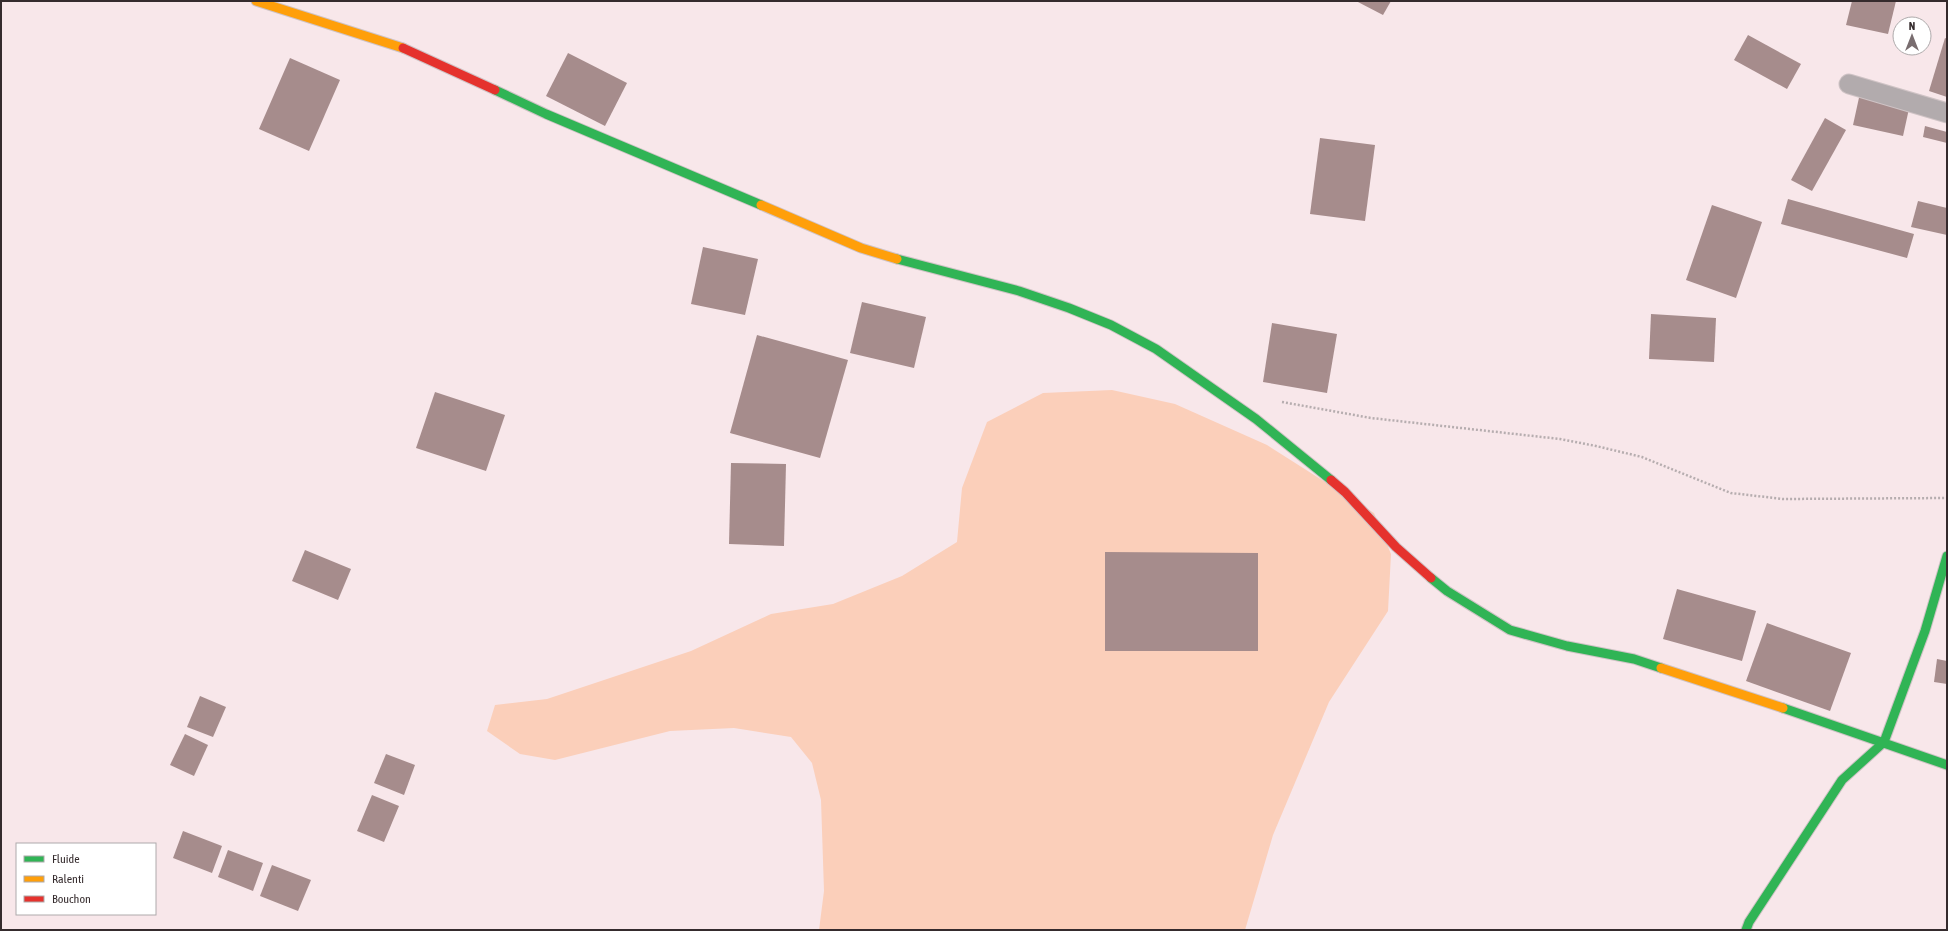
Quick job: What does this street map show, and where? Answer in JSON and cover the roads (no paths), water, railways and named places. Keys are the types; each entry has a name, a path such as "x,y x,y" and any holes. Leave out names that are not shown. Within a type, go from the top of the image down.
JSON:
{"street":[{"path":"256,1 414,52 546,114 860,248 909,263 1019,291 1069,308 1111,325 1156,349 1256,419 1345,492 1396,547 1447,591 1510,630 1567,646 1634,660 1884,742 1947,765"},
{"path":"1746,930 1749,922 1842,780 1884,742 1926,631 1947,556"}],"lane":[{"path":"1849,84 1947,112"}]}
